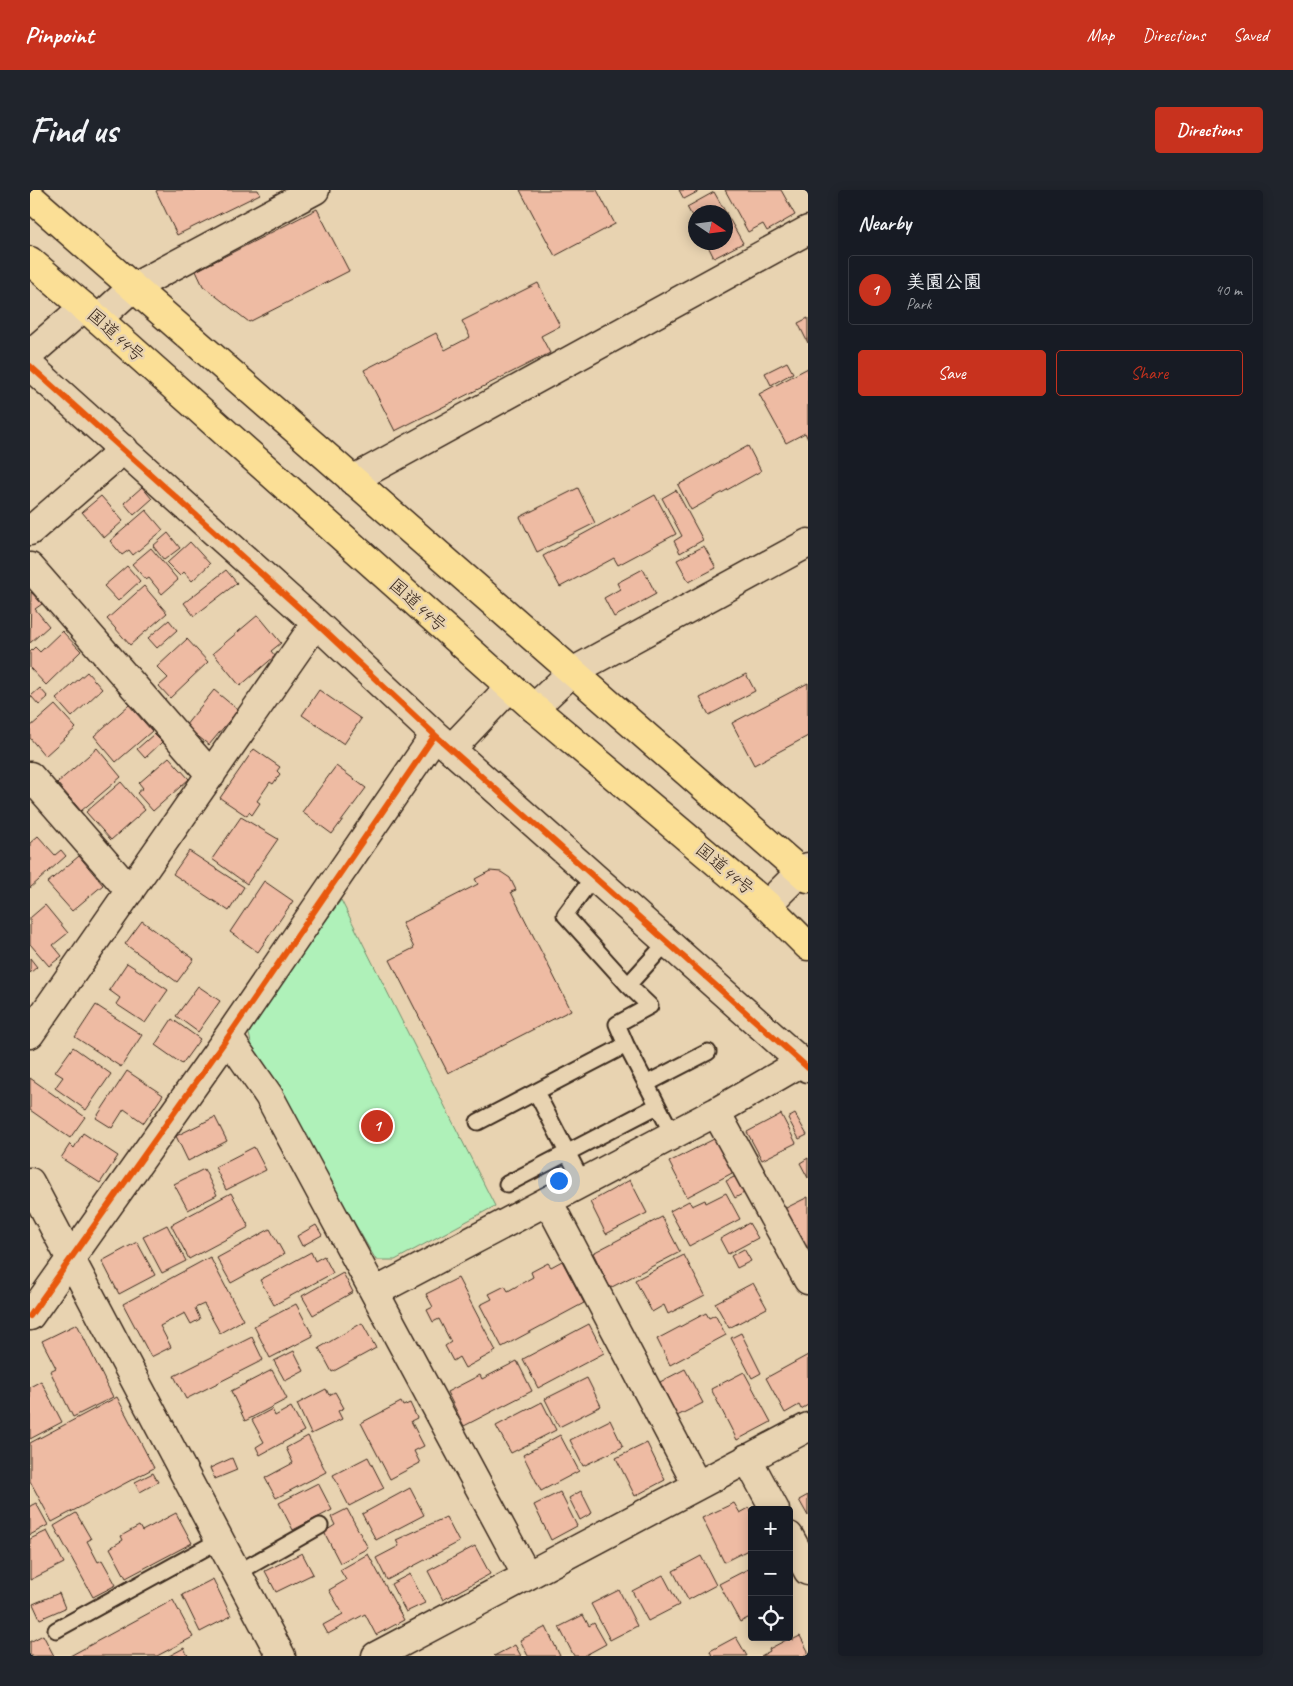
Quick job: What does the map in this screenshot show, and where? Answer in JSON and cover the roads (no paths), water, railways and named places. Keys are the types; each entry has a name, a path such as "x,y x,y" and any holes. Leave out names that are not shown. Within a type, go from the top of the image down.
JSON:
{"highway":[{"path":"30,197 572,672 806,872"},
{"name":"国道44号","path":"30,261 91,313 534,708 767,905 808,946"}],"street":[{"path":"30,354 132,288 315,190"},
{"path":"352,480 808,230"},
{"path":"30,366 316,623 443,742 805,1065 375,1292"},
{"path":"30,531 124,449"},
{"path":"534,708 572,672 808,543"},
{"path":"30,567 210,775"},
{"path":"30,1034 316,623"},
{"path":"30,1316 69,1258 228,1037 443,742 510,687"},
{"path":"30,776 130,891"},
{"path":"767,905 806,872"},
{"path":"228,1037 269,1096 527,1576"},
{"path":"716,1112 808,1280"},
{"path":"30,1182 281,1656"},
{"path":"548,1201 697,1485"},
{"path":"376,1656 808,1427"},
{"path":"747,1458 773,1506"},
{"path":"793,1543 808,1571"}],"lane":[{"path":"594,876 565,915 628,986 650,1006 617,1024 672,1135"},
{"path":"628,986 668,941"},
{"path":"478,1122 626,1045"},
{"path":"646,1084 708,1052"},
{"path":"536,1092 582,1183"},
{"path":"507,1184 657,1106"},
{"path":"237,1574 320,1526"},
{"path":"56,1630 220,1540"}],"place":[{"name":"美園公園","path":"377,1126"}]}
